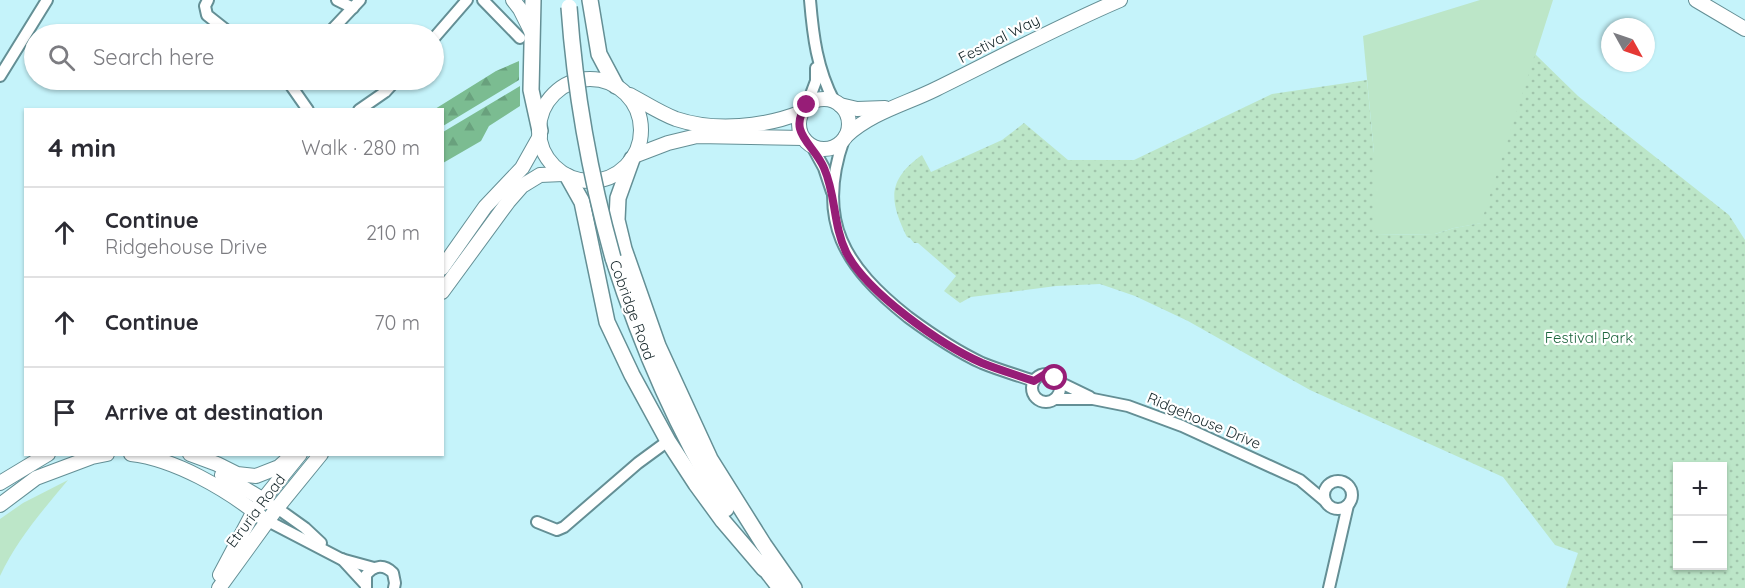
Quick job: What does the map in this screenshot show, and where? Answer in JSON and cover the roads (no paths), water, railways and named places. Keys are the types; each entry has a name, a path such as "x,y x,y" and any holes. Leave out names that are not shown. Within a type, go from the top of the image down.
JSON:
{"highway":[{"path":"533,0 526,35 531,90 540,134"},
{"path":"590,0 599,54 618,87"},
{"name":"Cobridge Road","path":"569,4 576,88 597,196 613,258 645,351 688,446 764,569 780,588"},
{"path":"633,158 618,198 617,220 624,249 658,346 710,459 794,588"},
{"path":"565,175 582,202 607,322 632,375 668,441 723,521 764,569"}],"main road":[{"name":"Festival Way","path":"845,137 866,121 893,107 934,90 1074,19 1120,0"},
{"path":"1696,0 1745,29"},
{"path":"504,6 520,9 526,35"},
{"path":"445,284 522,186 540,176 565,175 585,182 600,181 618,172 633,158 668,143 697,136 808,142 828,149 836,146 845,137 849,122 847,114 837,103 821,99 805,109 772,123 702,124 676,119 601,80 573,82 551,97 541,116 540,134 547,157 565,175"},
{"path":"618,87 634,104 640,120 640,140 633,158"},
{"name":"Festival Way","path":"837,103 857,109 893,107"},
{"path":"805,109 799,121 800,130 808,142"},
{"path":"444,265 485,207 522,168 540,134"},
{"path":"0,483 45,456"},
{"path":"0,499 36,478 81,460 98,456"},
{"path":"140,456 183,470 258,505 277,508"},
{"path":"191,456 258,505 267,521"},
{"path":"194,456 237,474 256,476 279,467 291,456"},
{"name":"Etruria Road","path":"214,588 258,505 298,456"},
{"name":"Etruria Road","path":"219,588 267,521 319,456"},
{"path":"0,505 36,478"}],"street":[{"path":"32,24 47,0"},
{"path":"208,0 205,6 207,15 218,24"},
{"path":"337,0 356,4"},
{"path":"444,26 467,0"},
{"path":"483,0 504,6 526,35"},
{"path":"810,0 820,72 837,103"},
{"path":"337,24 356,4"},
{"path":"0,76 24,37"},
{"path":"805,109 816,81 816,53"},
{"path":"294,90 307,108"},
{"path":"362,108 387,90"},
{"path":"833,198 840,151 845,137"},
{"path":"808,142 824,168 833,198 839,234 847,253 857,269 884,298 925,329 971,358 1034,381"},
{"path":"1045,374 1059,382 1060,389 1055,399 1044,402 1037,399 1032,389 1034,381 1045,374"},
{"name":"Ridgehouse Drive","path":"1059,382 1093,399"},
{"name":"Ridgehouse Drive","path":"1055,399 1093,399 1128,406 1182,426 1300,480 1329,504"},
{"path":"537,522 557,530 564,527 668,441"},
{"name":"Ridgehouse Drive","path":"1300,480 1329,484"},
{"path":"1329,588 1339,537 1352,493 1348,485 1337,481 1329,484 1324,492 1339,537"},
{"path":"1329,504 1340,509 1348,505"},
{"path":"277,508 305,528 330,552"},
{"path":"267,521 341,559 366,586"},
{"path":"341,559 374,568 389,569 395,578 394,588"},
{"path":"366,586 366,575 374,568"}],"park label":[{"name":"Festival Park","path":"1589,338"}]}
